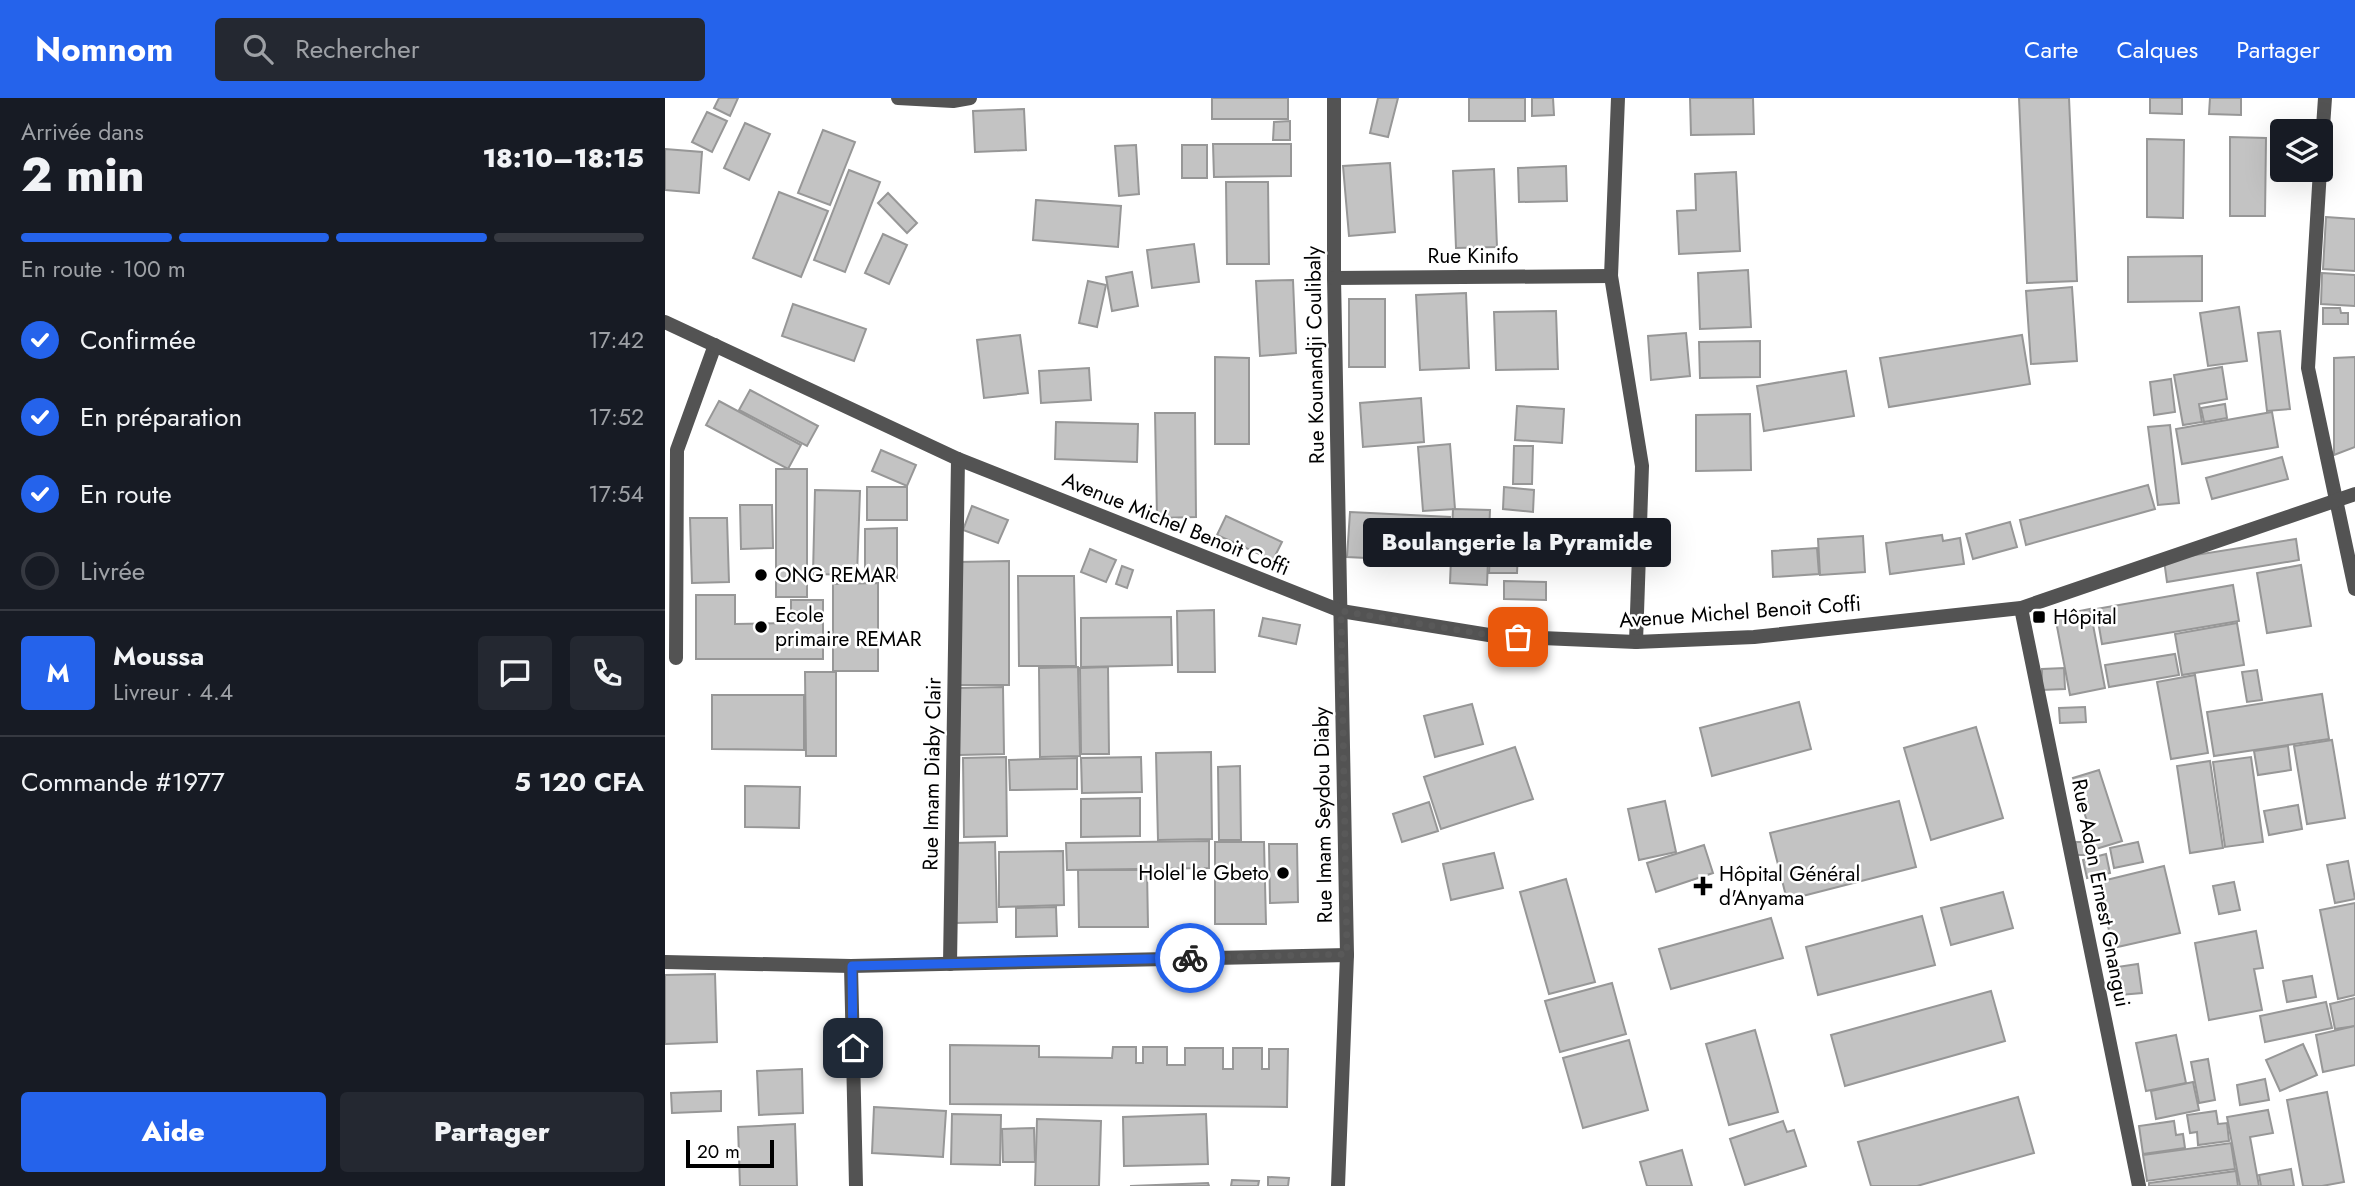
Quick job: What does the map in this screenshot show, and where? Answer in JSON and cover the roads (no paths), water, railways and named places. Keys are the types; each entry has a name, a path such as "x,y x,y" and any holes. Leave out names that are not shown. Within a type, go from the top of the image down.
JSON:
{"street":[{"path":"898,98 953,101 970,98"},
{"name":"Rue Kounandji Coulibaly","path":"1334,98 1334,278 1341,611"},
{"path":"1618,98 1611,276 1642,466 1636,642"},
{"path":"2324,119 2325,98"},
{"path":"2318,182 2308,368 2355,589"},
{"name":"Rue Kinifo","path":"1334,278 1611,276"},
{"name":"Avenue Michel Benoit Coffi","path":"665,322 958,459 1341,611 1495,636 1636,642 1754,637 2021,608 2355,494"},
{"path":"676,658 677,450 715,345"},
{"name":"Rue Imam Diaby Clair","path":"950,964 958,459"},
{"name":"Rue Adon Ernest Gnangui","path":"2021,608 2139,1186"},
{"name":"Rue Imam Seydou Diaby","path":"1338,1186 1347,954 1341,611"},
{"path":"665,962 852,966 1347,954"},
{"path":"852,966 856,1186"}],"place":[{"name":"ONG REMAR","path":"761,575"},
{"name":"Hôpital","path":"2039,617"},
{"name":"Ecole primaire REMAR","path":"761,627"},
{"name":"Boulangerie la Pyramide","path":"1518,637"},
{"name":"Holel le Gbeto","path":"1283,873"},
{"name":"Hôpital Général d'Anyama","path":"1703,886"}]}
